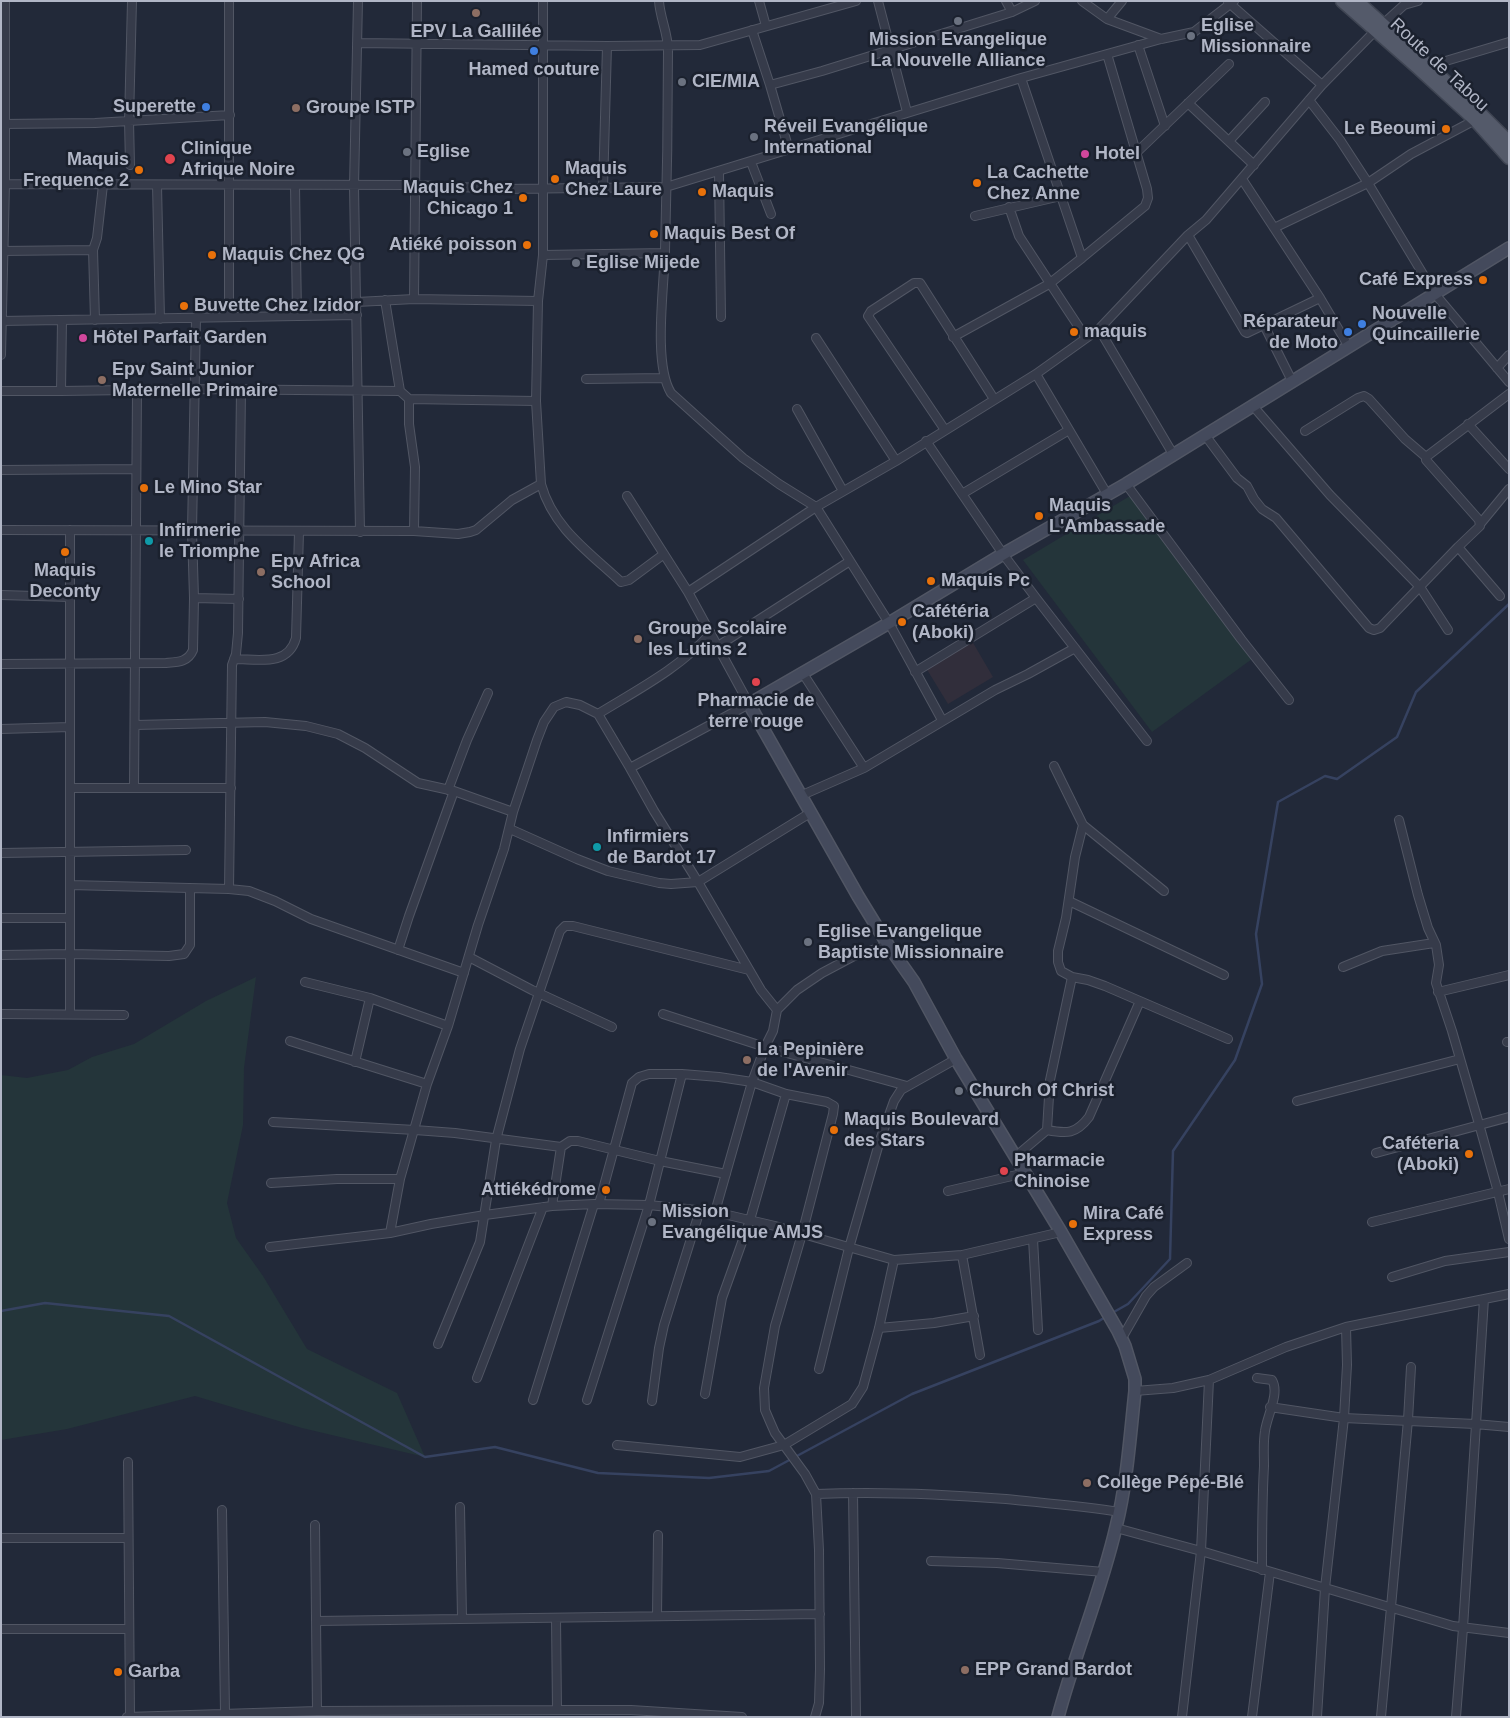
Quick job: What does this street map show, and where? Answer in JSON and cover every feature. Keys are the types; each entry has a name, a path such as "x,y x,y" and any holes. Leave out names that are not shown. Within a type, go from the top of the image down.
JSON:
{"main road":[{"name":"Route de Tabou","path":"1342,1 1380,27 1430,66 1509,142"},
{"name":"Route de Tabou","path":"1357,1 1380,27 1475,120 1509,158"}],"street":[{"path":"1,355 3,51 6,1"},
{"path":"130,165 129,121 132,1"},
{"path":"230,1 230,317"},
{"path":"358,1 354,186 357,302 356,390 360,532"},
{"path":"414,299 417,1"},
{"path":"543,1 543,255 538,302 536,402 541,484 551,512 562,527 621,582 629,580 664,554"},
{"path":"659,1 668,46 665,253 661,344 664,378 671,393 743,458 779,484 816,507 889,623 942,720"},
{"path":"759,1 766,26"},
{"path":"357,43 607,46 700,45 856,1"},
{"path":"878,1 907,112"},
{"path":"1006,1 1012,12"},
{"path":"770,85 1012,12 1035,1"},
{"path":"1082,1 1106,19 1161,39"},
{"path":"1106,19 1122,1"},
{"path":"688,592 816,507 896,461 1036,374 1099,329 1188,235 1206,220 1322,85 1404,5 1418,1"},
{"path":"3,184 414,186 503,189 666,187 1021,78 1138,45 1194,32 1230,2 1322,85"},
{"path":"752,30 789,150"},
{"path":"1430,66 1509,42"},
{"path":"1138,45 1165,126"},
{"path":"603,189 607,46"},
{"path":"953,337 1049,284 1145,206 1148,198 1147,189 1106,54"},
{"path":"1136,153 1229,64"},
{"path":"1021,78 1082,258"},
{"path":"1309,100 1340,140 1368,183 1435,294 1509,382"},
{"path":"1229,141 1266,102"},
{"path":"1188,103 1254,165"},
{"path":"3,124 129,121 230,115"},
{"path":"1274,228 1368,183 1411,154 1475,120"},
{"path":"751,162 771,214"},
{"path":"719,172 721,317"},
{"path":"1242,179 1320,298 1349,347"},
{"path":"95,320 93,250 97,238 103,185"},
{"path":"157,185 160,319"},
{"path":"295,185 297,315"},
{"path":"975,216 1061,196"},
{"path":"1009,207 1019,236 1086,338"},
{"path":"1188,235 1245,332 1248,333 1264,326 1320,298"},
{"path":"630,768 749,704 1003,554 1126,484 1509,248"},
{"path":"2,251 93,250"},
{"path":"543,255 665,253"},
{"path":"945,430 868,316 869,313 914,283 920,283 994,399"},
{"path":"357,302 414,299 538,302"},
{"path":"385,300 400,391 409,399 536,402"},
{"path":"2,321 357,315"},
{"path":"1,664 176,663 186,660 190,656 192,650 194,598 192,531 196,318"},
{"path":"60,391 62,320"},
{"path":"1264,326 1292,382"},
{"path":"1099,329 1173,454"},
{"path":"816,338 896,461"},
{"path":"1497,368 1509,355"},
{"path":"1036,374 1107,494"},
{"path":"586,379 664,378"},
{"path":"1,391 196,389 400,391"},
{"path":"229,889 232,788 232,665 238,642 242,390"},
{"path":"134,788 137,391"},
{"path":"1426,457 1509,394"},
{"path":"1305,431 1364,396 1426,457 1426,460 1480,520 1480,523"},
{"path":"409,399 409,424 415,467 414,531"},
{"path":"1253,406 1330,495 1420,588 1448,630"},
{"path":"797,410 843,491"},
{"path":"1468,424 1509,470"},
{"path":"962,494 1069,430"},
{"path":"1205,435 1237,478 1247,486 1262,509 1276,518 1369,628 1374,630 1380,628 1480,526 1480,523 1509,489"},
{"path":"926,441 1003,554 1147,741"},
{"path":"1,470 136,469"},
{"path":"1,530 414,531 458,534 476,530 512,500 541,484"},
{"path":"1126,484 1241,639 1289,700"},
{"path":"627,496 688,592 800,796 888,945 914,982 956,1059 1061,1232 1122,1338 1135,1379 1135,1392 1120,1512 1104,1572 1066,1686 1058,1717"},
{"path":"70,530 70,1014"},
{"path":"234,659 274,659 286,655 294,648 296,638 299,532"},
{"path":"1458,547 1500,596"},
{"path":"718,646 850,561"},
{"path":"1,595 70,597"},
{"path":"194,598 239,600"},
{"path":"915,672 1036,598"},
{"path":"598,714 673,667 693,652 710,633"},
{"path":"800,796 864,768 994,690 1023,677 1075,648"},
{"path":"802,672 864,768"},
{"path":"398,950 467,740 488,693"},
{"path":"390,1233 400,1179 427,1084 448,1026 478,925 504,849 513,812 537,740 544,722 554,707 566,702 580,705 598,714 761,990 777,1010"},
{"path":"135,725 283,723 333,732 365,748 418,782 513,812"},
{"path":"1,729 70,727"},
{"path":"1054,766 1084,825 1164,891"},
{"path":"70,788 232,788"},
{"path":"510,829 569,856 608,870 659,883 671,884 698,882 810,813"},
{"path":"1399,820 1418,895 1436,945 1438,965 1436,983 1438,992 1479,1124 1509,1239"},
{"path":"1084,825 1075,857 1069,901 1058,951 1058,962 1062,971 1072,977 1088,980 1140,1001 1228,1039"},
{"path":"1,853 186,850"},
{"path":"70,885 249,891 275,901 311,919 464,973"},
{"path":"1,955 169,956 184,954 190,945 190,889"},
{"path":"1069,901 1224,975"},
{"path":"1,918 70,918"},
{"path":"438,1344 480,1242 496,1140 520,1049 560,931 565,926 569,926 749,970"},
{"path":"1343,967 1382,951 1434,942"},
{"path":"715,1212 752,1082 764,1047 773,1031 777,1010 797,990 822,973 854,956 888,945"},
{"path":"469,957 612,1027"},
{"path":"1438,992 1509,975"},
{"path":"1047,1130 1050,1080 1072,977"},
{"path":"305,982 370,998 448,1026"},
{"path":"356,1062 370,998"},
{"path":"1015,1156 1047,1130 1072,1132 1082,1127 1089,1117 1140,1001"},
{"path":"1,1014 124,1015"},
{"path":"663,1014 764,1047 908,1086"},
{"path":"290,1041 427,1084"},
{"path":"819,1369 849,1248 880,1140 894,1101 901,1090 956,1059"},
{"path":"1297,1101 1460,1060"},
{"path":"534,1400 614,1150 632,1083 639,1077 649,1074 682,1074 752,1082 786,1094 831,1104 834,1109 776,1326 765,1379 765,1410 775,1433 806,1474 816,1494 820,1614 819,1703 814,1717"},
{"path":"587,1400 649,1205 682,1074"},
{"path":"705,1394 714,1334 722,1298 750,1220 786,1094"},
{"path":"1376,1153 1509,1117"},
{"path":"273,1122 455,1133 496,1140 561,1147 570,1141 578,1141 660,1161 726,1174"},
{"path":"552,1206 561,1147"},
{"path":"948,1191 1025,1173"},
{"path":"271,1183 337,1179 400,1179"},
{"path":"1372,1222 1509,1189"},
{"path":"270,1247 390,1233 431,1224 543,1207 597,1204 649,1205 715,1212 894,1260 962,1255 1061,1232"},
{"path":"477,1378 543,1207"},
{"path":"652,1401 664,1325 700,1210"},
{"path":"1033,1239 1038,1330"},
{"path":"1392,1277 1445,1261 1509,1252"},
{"path":"962,1255 980,1355"},
{"path":"617,1445 740,1457 784,1445 852,1404 863,1387 879,1328 894,1260"},
{"path":"1122,1338 1154,1287 1187,1263"},
{"path":"1135,1392 1173,1388 1209,1380 1286,1347 1346,1327 1509,1294"},
{"path":"1456,1717 1484,1299"},
{"path":"879,1328 934,1323 974,1316"},
{"path":"1317,1717 1326,1588 1344,1418 1347,1365 1346,1327"},
{"path":"1381,1717 1392,1607 1411,1367"},
{"path":"1252,1717 1266,1571 1264,1441 1270,1407 1275,1396 1274,1382 1272,1380 1257,1378"},
{"path":"1182,1717 1201,1551 1209,1380"},
{"path":"1270,1407 1344,1418 1509,1427"},
{"path":"128,1462 129,1717 318,1711 557,1710 742,1717"},
{"path":"853,1493 856,1717"},
{"path":"816,1494 948,1495 1084,1506 1120,1512"},
{"path":"460,1507 462,1618"},
{"path":"222,1510 225,1713"},
{"path":"315,1525 318,1711"},
{"path":"1116,1528 1463,1628 1509,1633"},
{"path":"657,1616 658,1535"},
{"path":"1,1538 128,1538"},
{"path":"931,1561 998,1563 1104,1572"},
{"path":"316,1621 820,1614"},
{"path":"556,1618 557,1710"},
{"path":"1,1629 128,1629"}],"shaded area":[{"path":"1130,496 1252,659 1152,732 1023,560"},
{"path":"972,641 993,677 948,704 926,668"},
{"path":"256,977 244,1068 243,1125 227,1203 236,1238 263,1276 307,1349 397,1393 425,1457 302,1428 195,1396 67,1429 1,1440 1,1075 27,1078 68,1070 92,1057 134,1044 206,1001"}],"waterway":[{"path":"1112,1313 1128,1304 1170,1259 1173,1151 1235,1060 1262,984 1256,934 1278,802 1325,776 1337,779 1397,737 1416,692 1509,604"},
{"path":"1,1311 45,1303 169,1316 425,1457 495,1447 598,1473 709,1478 769,1471 912,1394 1099,1321 1107,1316"}],"place":[{"name":"EPV La Gallilée","path":"476,13"},
{"name":"Mission Evangelique La Nouvelle Alliance","path":"958,21"},
{"name":"Eglise Missionnaire","path":"1191,36"},
{"name":"Hamed couture","path":"534,51"},
{"name":"CIE/MIA","path":"682,82"},
{"name":"Superette","path":"206,107"},
{"name":"Groupe ISTP","path":"296,108"},
{"name":"Le Beoumi","path":"1446,129"},
{"name":"Réveil Evangélique International","path":"754,137"},
{"name":"Eglise","path":"407,152"},
{"name":"Hotel","path":"1085,154"},
{"name":"Clinique Afrique Noire","path":"170,159"},
{"name":"Maquis Frequence 2","path":"139,170"},
{"name":"Maquis Chez Laure","path":"555,179"},
{"name":"La Cachette Chez Anne","path":"977,183"},
{"name":"Maquis","path":"702,192"},
{"name":"Maquis Chez Chicago 1","path":"523,198"},
{"name":"Maquis Best Of","path":"654,234"},
{"name":"Atiéké poisson","path":"527,245"},
{"name":"Maquis Chez QG","path":"212,255"},
{"name":"Eglise Mijede","path":"576,263"},
{"name":"Café Express","path":"1483,280"},
{"name":"Buvette Chez Izidor","path":"184,306"},
{"name":"Nouvelle Quincaillerie","path":"1362,324"},
{"name":"maquis","path":"1074,332"},
{"name":"Réparateur de Moto","path":"1348,332"},
{"name":"Hôtel Parfait Garden","path":"83,338"},
{"name":"Epv Saint Junior Maternelle Primaire","path":"102,380"},
{"name":"Le Mino Star","path":"144,488"},
{"name":"Maquis L'Ambassade","path":"1039,516"},
{"name":"Infirmerie le Triomphe","path":"149,541"},
{"name":"Maquis Deconty","path":"65,552"},
{"name":"Epv Africa School","path":"261,572"},
{"name":"Maquis Pc","path":"931,581"},
{"name":"Cafétéria (Aboki)","path":"902,622"},
{"name":"Groupe Scolaire les Lutins 2","path":"638,639"},
{"name":"Pharmacie de terre rouge","path":"756,682"},
{"name":"Infirmiers de Bardot 17","path":"597,847"},
{"name":"Eglise Evangelique Baptiste Missionnaire","path":"808,942"},
{"name":"La Pepinière de l'Avenir","path":"747,1060"},
{"name":"Church Of Christ","path":"959,1091"},
{"name":"Maquis Boulevard des Stars","path":"834,1130"},
{"name":"Caféteria (Aboki)","path":"1469,1154"},
{"name":"Pharmacie Chinoise","path":"1004,1171"},
{"name":"Attiékédrome","path":"606,1190"},
{"name":"Mission Evangélique AMJS","path":"652,1222"},
{"name":"Mira Café Express","path":"1073,1224"},
{"name":"Collège Pépé-Blé","path":"1087,1483"},
{"name":"EPP Grand Bardot","path":"965,1670"},
{"name":"Garba","path":"118,1672"}]}
